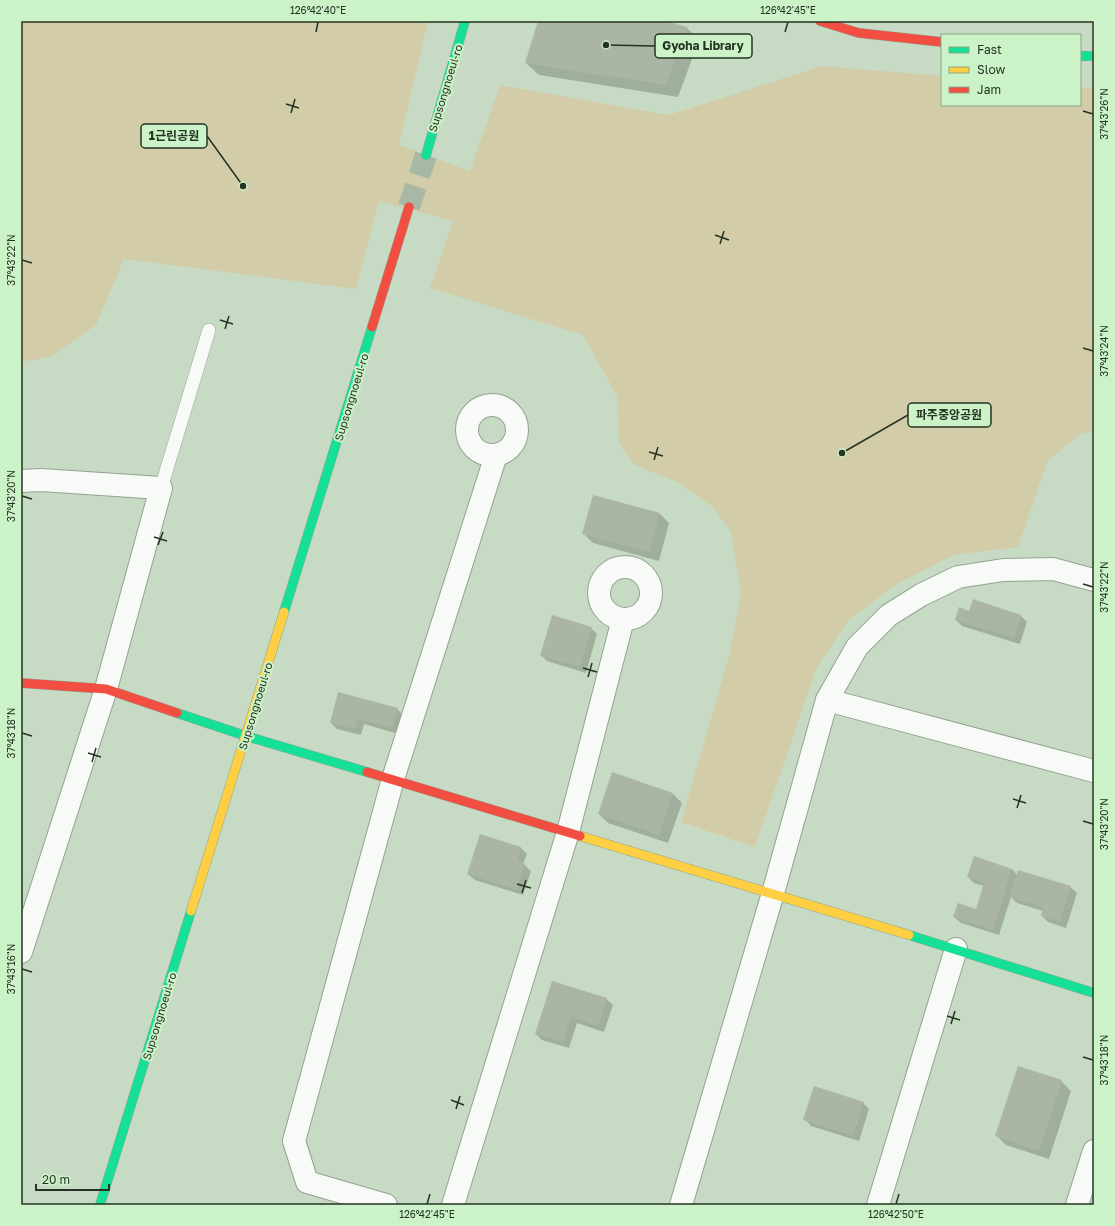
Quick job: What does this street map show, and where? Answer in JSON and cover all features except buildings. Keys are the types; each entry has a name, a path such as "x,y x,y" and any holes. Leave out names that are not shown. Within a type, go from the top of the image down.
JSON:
{"street":[{"name":"Supsongnoeul-ro","path":"426,155 465,21"},
{"path":"820,21 941,42"},
{"path":"1081,56 1094,56"},
{"name":"Supsongnoeul-ro","path":"100,1205 409,208"},
{"path":"386,1205 307,1182 294,1141 393,779 496,455"},
{"path":"21,481 41,480 161,488 106,689 21,952"},
{"path":"681,1205 773,893 826,700 857,647 889,615 921,595 958,577 1003,570 1053,569 1094,580"},
{"path":"454,1205 568,832 622,619"},
{"path":"21,683 106,689 246,736 773,893 1094,992"},
{"path":"826,700 1094,771"},
{"path":"878,1205 956,949"},
{"path":"1077,1205 1092,1162"}],"lane":[{"path":"161,488 209,330"}],"shaded area":[{"path":"21,21 428,21 399,145 470,171 500,85 669,115 822,66 941,76 941,106 1081,106 1081,87 1094,88 1094,431 1080,434 1047,462 1018,547 954,555 893,586 848,621 817,667 755,847 681,822 729,656 741,593 731,532 712,506 679,483 633,464 619,443 617,396 583,335 430,288 453,221 379,201 356,289 124,259 96,325 50,357 21,362"}],"tunnel":[{"path":"409,207 426,155"}],"traffic: fast":[{"path":"426,155 465,21"},
{"path":"1081,56 1094,56"},
{"path":"284,612 372,327"},
{"path":"177,713 246,736 367,772"},
{"path":"100,1205 191,911"},
{"path":"909,935 1094,993"}],"traffic: slow":[{"path":"191,911 284,612"},
{"path":"580,836 909,935"}],"traffic: jam":[{"path":"820,21 859,33 941,42"},
{"path":"372,327 409,207"},
{"path":"21,683 106,689 177,713"},
{"path":"367,772 580,836"}],"place":[{"name":"Gyoha Library","path":"606,45"},
{"name":"1근린공원","path":"243,186"},
{"name":"파주중앙공원","path":"842,453"}]}
